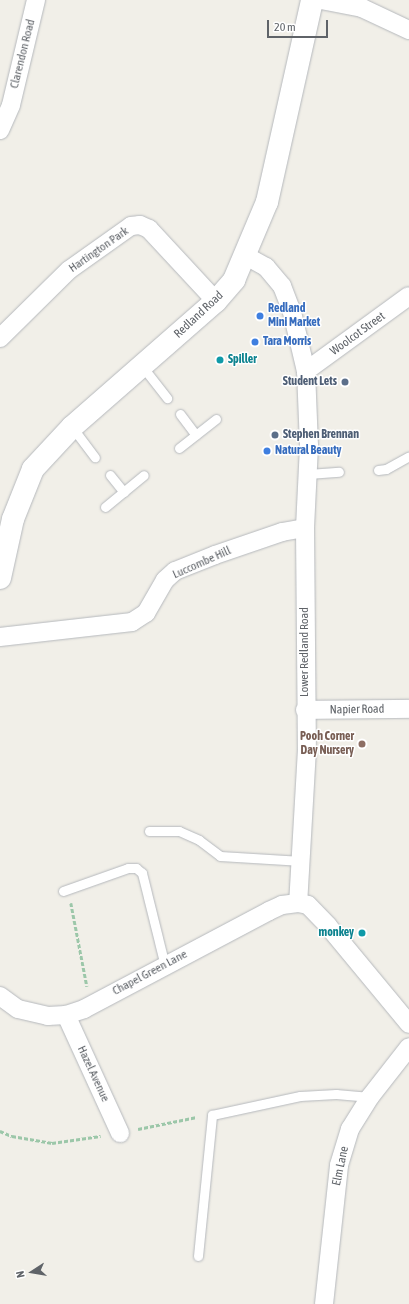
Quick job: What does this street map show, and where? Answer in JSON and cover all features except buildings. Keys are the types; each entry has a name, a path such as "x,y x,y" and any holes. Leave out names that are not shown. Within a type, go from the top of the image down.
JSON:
{"street":[{"name":"Clarendon Road","path":"0,130 10,105 36,0"},
{"name":"Redland Road","path":"0,578 13,519 22,493 33,469 72,427 216,301 234,280 246,256 267,202 312,0"},
{"path":"321,0 362,8 409,30"},
{"name":"Hartington Park","path":"0,338 69,270 130,226 140,225 149,229 216,301"},
{"name":"Lower Redland Road","path":"246,256 266,267 282,286 292,312 306,371 308,474 305,528 305,710 307,749 302,861 298,903"},
{"name":"Woolcot Street","path":"306,371 409,296"},
{"name":"Luccombe Hill","path":"0,637 132,622 146,613 165,580 175,571 237,547 282,532 305,528"},
{"name":"Napier Road","path":"305,710 409,709"},
{"path":"298,903 308,905 328,926 409,1024"},
{"name":"Chapel Green Lane","path":"0,996 18,1009 48,1016 66,1015 91,1004 269,911 282,905 298,903"},
{"name":"Hazel Avenue","path":"66,1015 120,1133"},
{"name":"Elm Lane","path":"324,1304 339,1165 350,1129 370,1097 409,1047"}],"lane":[{"path":"142,366 167,398"},
{"path":"180,414 196,435"},
{"path":"179,448 216,419"},
{"path":"72,427 95,457"},
{"path":"378,470 386,470 409,456"},
{"path":"308,474 339,472"},
{"path":"110,475 124,492"},
{"path":"105,507 144,475"},
{"path":"149,831 179,831 198,840 220,856 302,861"},
{"path":"66,890 128,868 136,868 142,873 165,966"},
{"path":"198,1256 212,1115 300,1096 336,1094 370,1097"}],"path":[{"path":"66,890 91,1004"}],"place":[{"name":"Redland Mini Market","path":"260,316"},
{"name":"Tara Morris","path":"255,342"},
{"name":"Spiller","path":"220,360"},
{"name":"Student Lets","path":"345,382"},
{"name":"Stephen Brennan","path":"275,435"},
{"name":"Natural Beauty","path":"267,451"},
{"name":"Pooh Corner Day Nursery","path":"362,744"},
{"name":"monkey","path":"362,933"}]}
